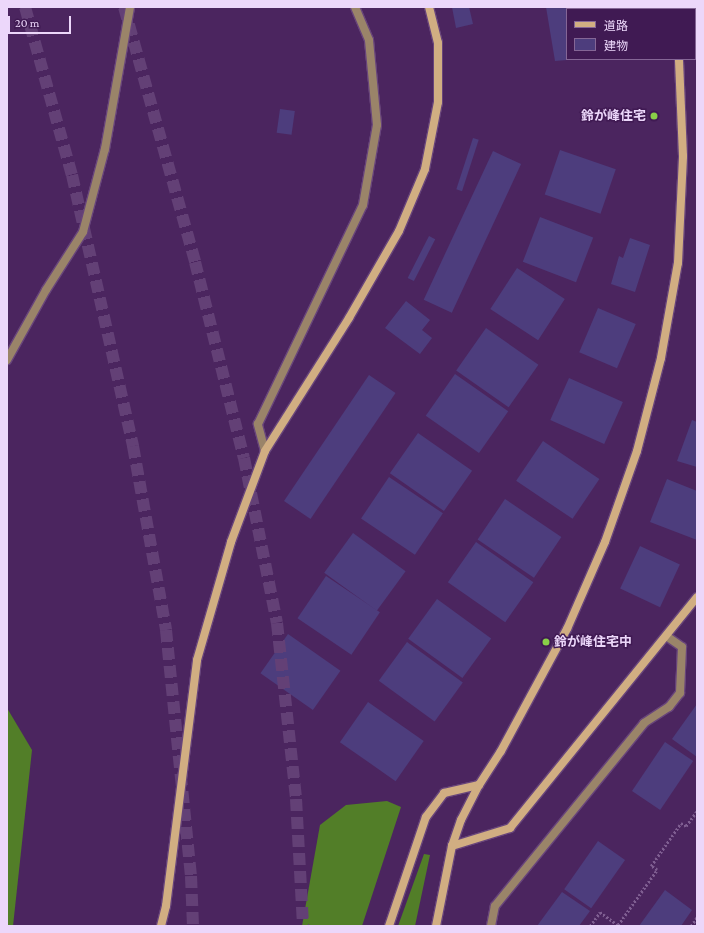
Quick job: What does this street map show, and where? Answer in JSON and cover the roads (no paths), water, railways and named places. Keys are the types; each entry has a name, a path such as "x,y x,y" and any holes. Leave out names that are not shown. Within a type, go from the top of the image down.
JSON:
{"street":[{"path":"7,360 46,290 83,232 105,149 130,7"},
{"path":"265,451 258,424 362,205 377,125 369,40 355,7"},
{"path":"161,926 166,906 197,660 231,542 265,451 349,318 399,231 426,169 438,102 438,43 429,7"},
{"path":"436,926 452,846 478,785 501,751 567,629 605,542 637,451 661,358 678,263 682,156 679,60"},
{"path":"452,846 510,828 697,597"},
{"path":"491,926 495,906 644,723 669,707 680,693 682,647 666,636"},
{"path":"389,926 426,817 444,793 478,785"}],"tunnel":[{"path":"25,7 72,175 133,446 166,630 191,876 193,926"},
{"path":"124,7 195,262 244,458 277,623 296,799 303,926"}],"place":[{"name":"鈴が峰住宅","path":"654,116"},
{"name":"鈴が峰住宅中","path":"546,642"}]}
